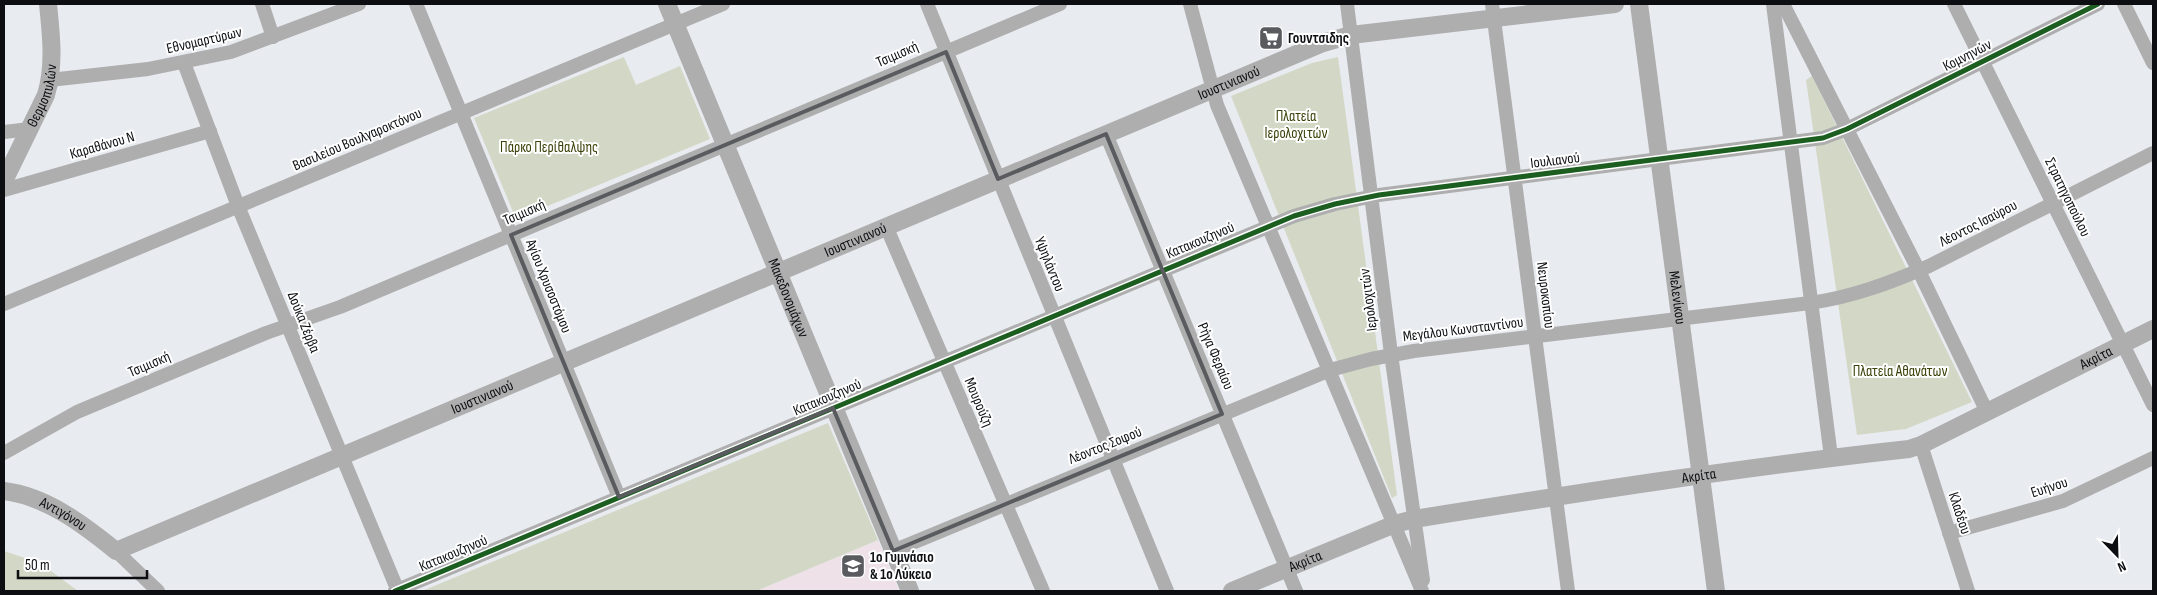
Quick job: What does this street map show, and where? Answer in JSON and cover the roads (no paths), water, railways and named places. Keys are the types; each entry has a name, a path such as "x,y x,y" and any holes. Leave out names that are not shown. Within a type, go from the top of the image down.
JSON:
{"street":[{"name":"Θερμοπυλών","path":"4,181 30,129 50,80 52,64 48,4"},
{"path":"262,4 273,38"},
{"name":"Εθνομαρτύρων","path":"50,80 148,69 232,52 359,4"},
{"name":"Αγίου Χρυσοστόμου","path":"416,4 619,497"},
{"name":"Μακεδονομάχων","path":"667,4 910,591"},
{"name":"Βασιλείου Βουλγαροκτόνου","path":"4,304 723,4"},
{"name":"Υψηλάντου","path":"927,4 1167,591"},
{"name":"Τσιμισκή","path":"4,453 77,412 287,324 340,308 1060,4"},
{"name":"Ιερολοχιτών","path":"1190,4 1212,89 1424,591"},
{"name":"Ιερολοχιτών","path":"1347,4 1391,354 1424,591"},
{"name":"Ιουστινιανού","path":"116,551 1307,49 1351,35 1493,11 1615,4"},
{"name":"Μελενίκου","path":"1639,4 1716,591"},
{"path":"1773,4 1831,457"},
{"path":"1783,4 1920,270 1987,412"},
{"name":"Στρατηγοπούλου","path":"1954,4 2153,405"},
{"name":"Κομνηνών","path":"1847,129 2098,4"},
{"path":"2124,4 2153,63"},
{"name":"Νευροκοπίου","path":"1493,11 1568,591"},
{"name":"Δούκα Ζέρβα","path":"184,63 238,206 397,591"},
{"path":"4,132 30,129"},
{"name":"Ιουλιανού","path":"1268,225 1321,208 1372,196 1790,144 1823,138 1847,129"},
{"name":"Καραθάνου Ν","path":"4,190 210,131"},
{"name":"Ρήγα Φεραίου","path":"1106,134 1296,591"},
{"name":"Λέοντος Ισαύρου","path":"1810,303 1855,294 1903,278 2153,153"},
{"name":"Κατακουζηνού","path":"397,591 1268,225"},
{"name":"Μουρούζη","path":"886,226 1043,591"},
{"name":"Μεγάλου Κωνσταντίνου","path":"1330,370 1391,354 1680,317 1810,303"},
{"name":"Ακρίτα","path":"1232,591 1395,524 1414,519 1555,496 1921,445 2153,329"},
{"name":"Λέοντος Σοφού","path":"893,551 1330,370"},
{"name":"Κλαδέου","path":"1921,445 1968,591"},
{"name":"Ευήνου","path":"1949,533 2063,501 2153,458"},
{"name":"Αντιγόνου","path":"4,491 31,498 55,509 88,529 116,551"},
{"path":"116,551 158,591"}],"place":[{"name":"Γουντσιδης","path":"1271,38"},
{"name":"1o Γυμνάσιο & 1ο Λύκειο","path":"853,566"}],"park label":[{"name":"Πλατεία Ιερολοχιτών","path":"1296,124"},
{"name":"Πάρκο Περίθαλψης","path":"549,147"},
{"name":"Πλατεία Αθανάτων","path":"1900,371"}]}
